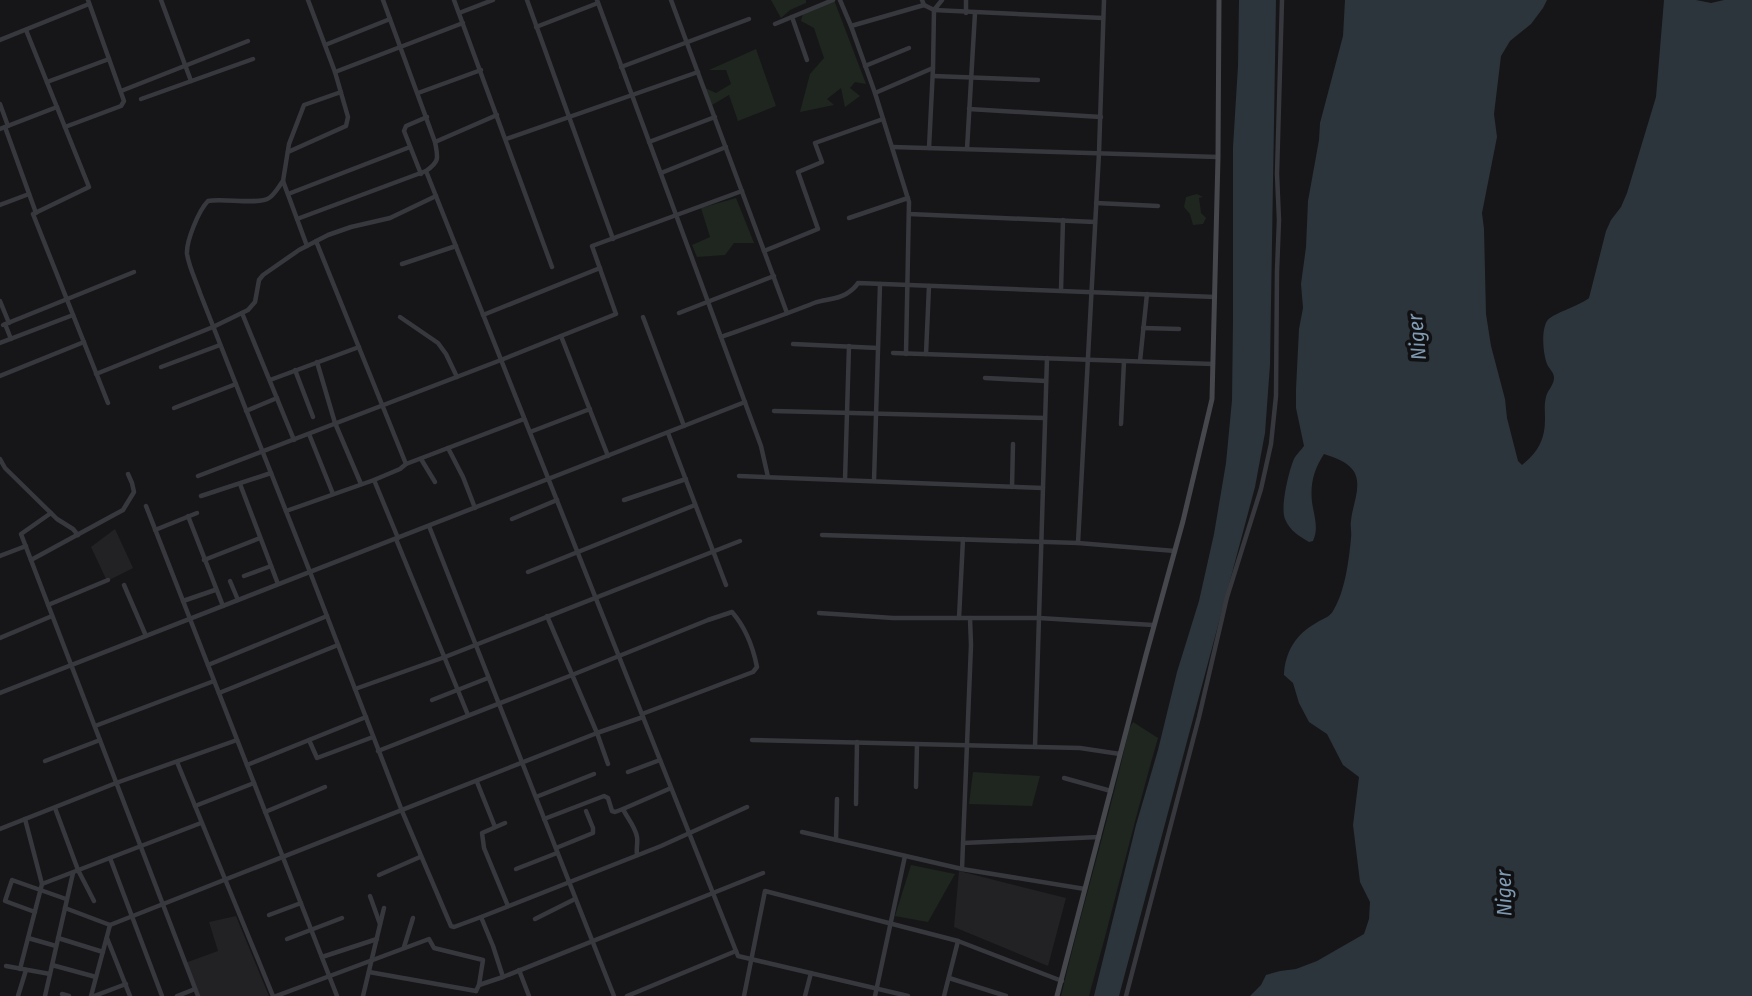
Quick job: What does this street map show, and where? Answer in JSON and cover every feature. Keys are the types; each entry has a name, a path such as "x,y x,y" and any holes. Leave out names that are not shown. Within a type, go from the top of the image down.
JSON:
{"main road":[{"path":"1057,996 1153,625 1175,551 1210,406 1215,297 1219,0"}],"street":[{"path":"161,0 191,81"},
{"path":"288,152 346,126 348,117 335,72 308,0"},
{"path":"297,219 423,172 438,160 427,117 383,0"},
{"path":"454,0 552,267"},
{"path":"459,13 494,0"},
{"path":"527,0 613,239"},
{"path":"671,0 787,313"},
{"path":"775,24 833,0"},
{"path":"840,0 875,93 908,198 906,354"},
{"path":"929,148 934,10 942,0"},
{"path":"966,0 966,13"},
{"path":"1078,543 1101,117 1104,0"},
{"path":"1126,996 1199,717 1227,597 1261,489 1271,444 1276,396 1279,220 1277,174 1282,0"},
{"path":"0,40 88,2 124,101 121,106 65,127"},
{"path":"537,27 598,2 761,446 768,477"},
{"path":"851,26 923,2 934,10 966,13 1103,18"},
{"path":"967,149 975,13"},
{"path":"792,17 807,61"},
{"path":"325,45 390,19"},
{"path":"621,66 749,19"},
{"path":"335,72 463,23"},
{"path":"26,30 89,187 33,214 108,403"},
{"path":"121,91 248,41"},
{"path":"864,66 909,48"},
{"path":"141,99 253,58"},
{"path":"47,82 109,59"},
{"path":"875,93 933,68"},
{"path":"418,93 481,70"},
{"path":"506,139 698,72"},
{"path":"933,76 1038,80"},
{"path":"341,92 304,105 288,152 283,181 271,197 260,201 208,201 192,231 187,253 213,327 420,857 451,926 481,917 637,855 747,807"},
{"path":"0,104 5,127 36,213"},
{"path":"5,127 57,107"},
{"path":"969,109 1101,117"},
{"path":"435,142 497,115"},
{"path":"427,117 406,126 404,131 436,196 738,956 908,996"},
{"path":"649,142 715,117"},
{"path":"764,251 818,229 798,172 822,162 815,144 883,119"},
{"path":"288,194 410,147"},
{"path":"661,173 726,147"},
{"path":"892,147 1218,157"},
{"path":"283,181 307,246"},
{"path":"198,476 616,314 592,246 742,191"},
{"path":"0,205 29,194"},
{"path":"96,373 213,327 252,307 259,280 263,275 316,241 351,227 390,218 436,196"},
{"path":"849,218 908,198"},
{"path":"1096,203 1158,206"},
{"path":"909,214 1095,222"},
{"path":"1061,290 1063,220"},
{"path":"316,241 406,464"},
{"path":"402,264 456,246"},
{"path":"483,315 600,268"},
{"path":"6,324 135,272"},
{"path":"679,313 774,276"},
{"path":"721,337 817,302 834,299 846,294 858,283 1215,297"},
{"path":"874,481 880,284"},
{"path":"926,354 929,286"},
{"path":"1140,361 1147,294"},
{"path":"1,305 11,339"},
{"path":"242,313 295,439"},
{"path":"0,343 73,315"},
{"path":"400,317 438,343 457,377"},
{"path":"643,317 684,426"},
{"path":"1143,328 1179,329"},
{"path":"561,336 608,456"},
{"path":"0,376 84,342"},
{"path":"793,344 878,348"},
{"path":"162,367 220,345"},
{"path":"845,480 849,346"},
{"path":"270,380 359,347"},
{"path":"893,353 1213,364"},
{"path":"1035,747 1047,358"},
{"path":"1121,424 1124,361"},
{"path":"317,362 335,423 361,484"},
{"path":"295,370 313,417"},
{"path":"985,378 1046,381"},
{"path":"174,408 236,384"},
{"path":"246,411 277,398"},
{"path":"0,693 745,402"},
{"path":"530,432 590,409"},
{"path":"774,411 1045,418"},
{"path":"286,511 374,480 406,464 524,419"},
{"path":"668,433 726,585"},
{"path":"309,434 333,494"},
{"path":"1012,486 1013,444"},
{"path":"449,448 475,508"},
{"path":"0,459 5,468 51,513 78,535"},
{"path":"421,459 435,482"},
{"path":"201,496 271,473"},
{"path":"31,560 123,510 134,492 128,474"},
{"path":"738,476 1043,488"},
{"path":"374,480 468,715"},
{"path":"624,500 686,480"},
{"path":"240,484 278,585"},
{"path":"512,519 557,500"},
{"path":"528,572 695,505"},
{"path":"146,506 337,996"},
{"path":"51,513 21,534 198,996"},
{"path":"155,530 197,513"},
{"path":"188,516 223,606"},
{"path":"429,526 614,996"},
{"path":"822,535 1041,541 1175,551"},
{"path":"205,560 260,538"},
{"path":"959,618 964,539"},
{"path":"355,689 445,657 740,541"},
{"path":"0,556 26,547"},
{"path":"244,576 271,566"},
{"path":"48,605 108,580"},
{"path":"230,581 238,600"},
{"path":"124,585 146,636"},
{"path":"183,601 215,590"},
{"path":"65,908 110,925 753,672 757,667 753,648 738,618 732,612 379,751"},
{"path":"819,613 893,618 1039,618 1153,625"},
{"path":"0,638 52,616"},
{"path":"208,665 327,616"},
{"path":"547,616 608,764"},
{"path":"962,869 970,618"},
{"path":"219,693 338,645"},
{"path":"432,700 488,678"},
{"path":"94,726 214,681"},
{"path":"247,765 366,717"},
{"path":"309,740 317,758 373,737"},
{"path":"45,761 100,740"},
{"path":"0,829 116,783 237,740"},
{"path":"752,740 1080,748 1121,754"},
{"path":"856,804 857,743"},
{"path":"916,787 917,744"},
{"path":"628,772 660,760"},
{"path":"177,762 275,996 429,939 434,948 482,960 477,990"},
{"path":"536,797 594,774"},
{"path":"1064,778 1111,791"},
{"path":"477,782 495,827"},
{"path":"195,806 254,783"},
{"path":"265,812 325,788"},
{"path":"544,819 604,796 608,797 612,811 615,812 671,788"},
{"path":"836,840 837,799"},
{"path":"55,808 75,871 94,901"},
{"path":"624,809 634,826 637,855"},
{"path":"516,869 593,833 586,811"},
{"path":"20,969 42,887 25,819"},
{"path":"42,887 75,871 201,822"},
{"path":"505,823 482,833 482,838 508,906"},
{"path":"802,832 962,869 1085,889"},
{"path":"963,843 1098,837"},
{"path":"874,996 905,856"},
{"path":"379,875 420,857"},
{"path":"110,858 162,996"},
{"path":"45,996 75,871"},
{"path":"369,972 477,990 519,970 763,873"},
{"path":"35,912 5,901 12,880 42,887 67,900"},
{"path":"0,887 9,889"},
{"path":"744,996 765,891 958,941 1062,981"},
{"path":"370,896 380,925"},
{"path":"535,919 575,899"},
{"path":"269,915 301,903"},
{"path":"363,996 384,908"},
{"path":"481,917 503,977"},
{"path":"287,939 342,918"},
{"path":"404,947 413,918"},
{"path":"92,996 110,925"},
{"path":"28,937 56,946"},
{"path":"107,937 130,996"},
{"path":"58,938 103,952"},
{"path":"322,957 377,939"},
{"path":"944,996 958,941"},
{"path":"627,996 736,951"},
{"path":"52,965 96,977"},
{"path":"6,966 50,974"},
{"path":"18,996 26,970"},
{"path":"519,970 528,996"},
{"path":"805,996 811,973"},
{"path":"948,978 1006,996"},
{"path":"92,996 126,984"},
{"path":"177,996 195,989"},
{"path":"62,994 69,996"}],"shaded area":[{"path":"771,0 806,0 806,3 790,10 781,18"},
{"path":"834,0 866,84 855,82 850,88 860,96 845,107 841,88 827,99 834,105 800,112 810,74 824,58 814,28 801,21 803,13"},
{"path":"756,49 776,106 738,121 729,95 712,105 705,88 716,93 731,84 726,70 709,70"},
{"path":"1197,194 1203,197 1199,198 1201,213 1206,218 1203,224 1193,225 1190,214 1184,207 1186,197"},
{"path":"736,198 754,243 734,243 725,255 697,257 692,245 710,237 701,208"},
{"path":"115,529 133,568 107,581 91,547"},
{"path":"1133,722 1158,738 1089,996 1061,996 1129,729"},
{"path":"973,772 1040,776 1032,806 969,804"},
{"path":"911,865 955,874 928,922 895,916"},
{"path":"959,871 1066,898 1048,966 954,927"},
{"path":"236,916 269,996 199,996 185,963 218,951 209,922"}],"water":[{"path":"1239,0 1276,0 1270,365 1265,433 1255,487 1119,996 1094,996 1136,825 1199,601 1226,463 1232,400 1233,147"},
{"name":"Niger","path":"1345,0 1547,0 1531,24 1510,41 1501,56 1494,114 1497,137 1482,213 1486,314 1491,346 1518,461 1522,465 1542,439 1545,400 1554,381 1544,354 1545,325 1554,316 1589,298 1606,231 1627,193 1656,97 1664,0 1711,3 1752,0 1752,996 1250,996 1266,975 1296,969 1317,961 1364,934 1369,919 1370,902 1360,882 1353,825 1359,777 1343,765 1327,734 1309,722 1293,683 1284,675 1287,659 1297,638 1332,613 1341,595 1348,566 1351,521 1357,487 1355,475 1349,466 1324,454 1312,483 1316,527 1313,541 1309,542 1289,527 1284,514 1284,498 1294,459 1304,446 1296,408 1296,389 1308,201 1320,123 1343,36"}]}
